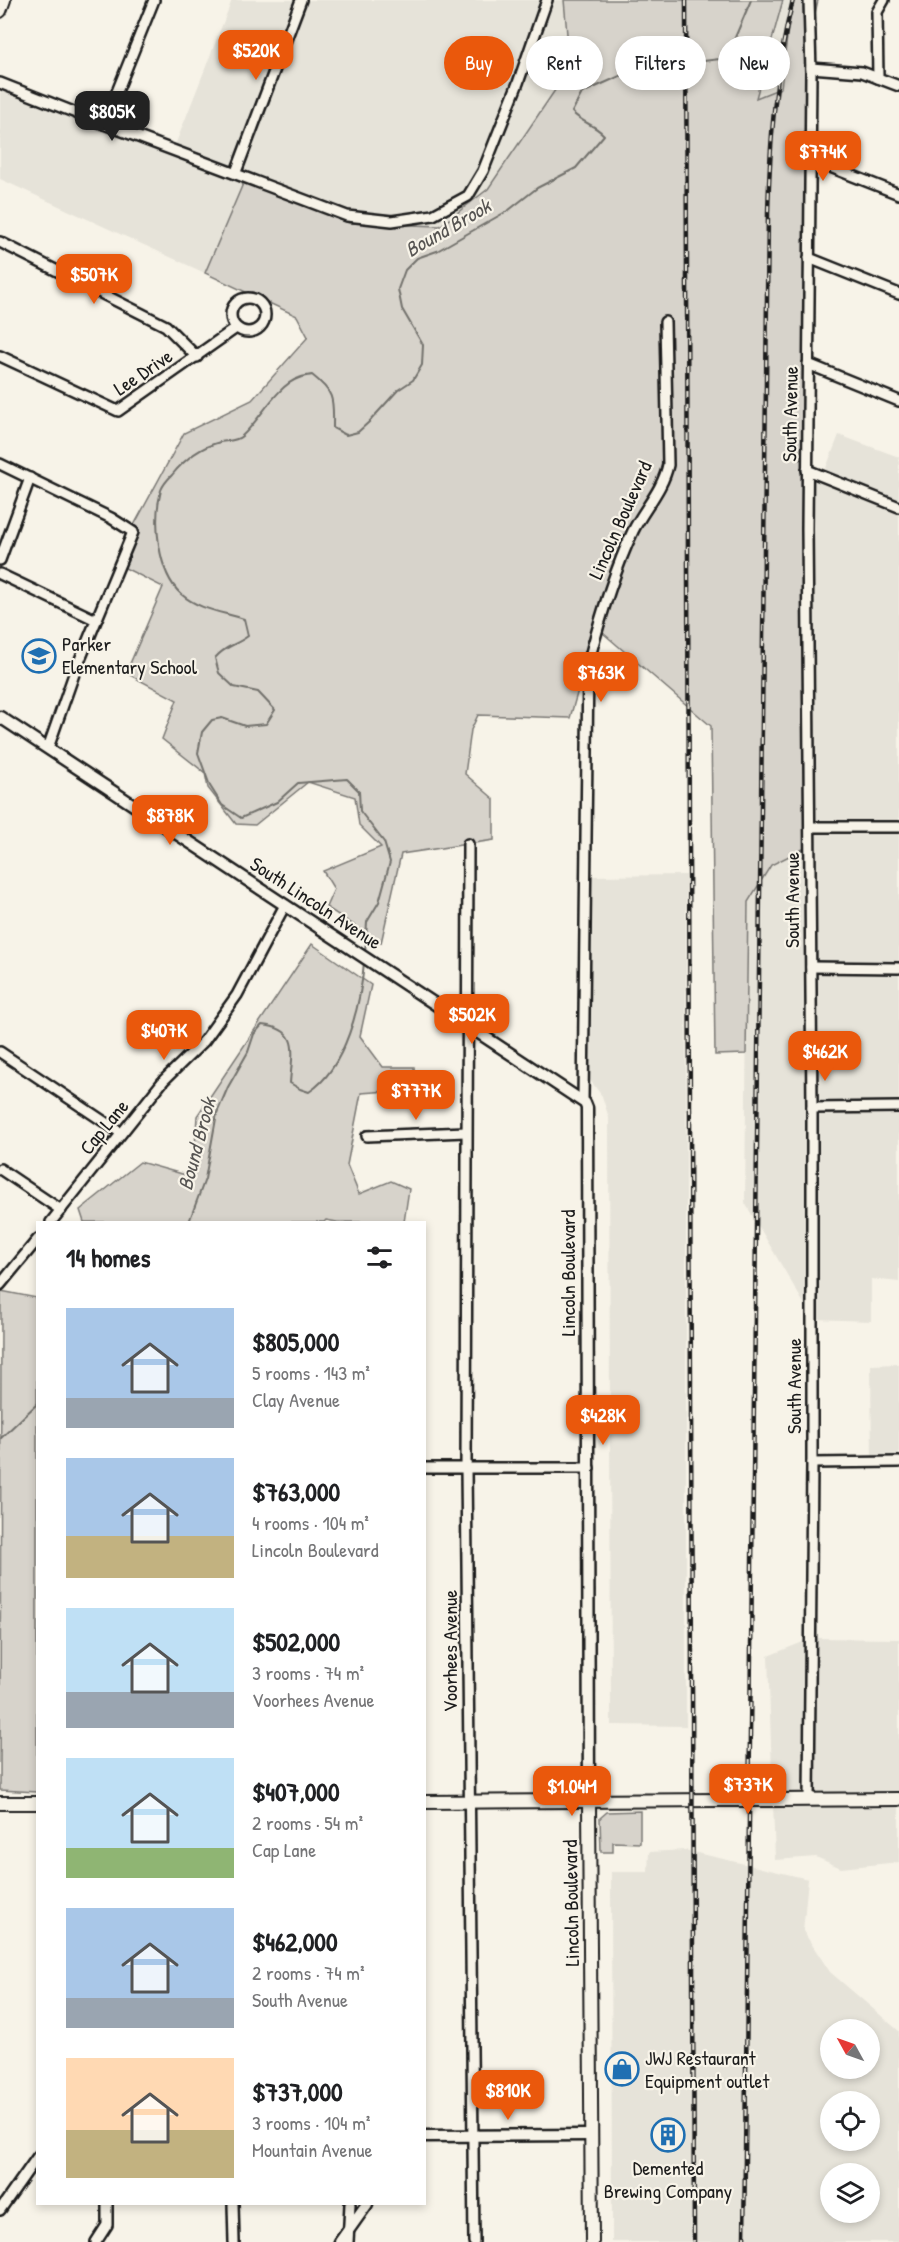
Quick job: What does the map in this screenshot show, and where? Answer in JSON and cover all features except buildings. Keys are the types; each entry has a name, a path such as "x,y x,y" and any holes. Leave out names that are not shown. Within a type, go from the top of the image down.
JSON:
{"main road":[{"path":"0,11 4,0"},
{"path":"426,1802 899,1799"},
{"name":"Lincoln Boulevard","path":"589,1802 592,2242"},
{"path":"0,1803 36,1803"}],"street":[{"path":"104,124 154,0"},
{"path":"236,172 301,0"},
{"path":"0,82 347,216 393,221 433,215 468,196 483,171 518,83 547,0"},
{"name":"South Avenue","path":"809,0 811,68 807,470 812,1108 809,1800"},
{"path":"878,78 877,12 884,0"},
{"path":"811,68 862,72 899,86"},
{"path":"810,159 899,194"},
{"path":"0,243 166,326 196,357"},
{"path":"809,258 899,294"},
{"name":"Lincoln Boulevard","path":"589,1802 587,1108 583,1100 588,664 616,569 635,528 665,476 668,465 665,322"},
{"name":"Lee Drive","path":"0,356 118,411 236,328"},
{"path":"808,364 899,401"},
{"path":"0,464 111,518 133,532 96,620 48,748"},
{"path":"807,470 899,507"},
{"path":"0,560 30,478"},
{"path":"0,574 96,620"},
{"name":"South Lincoln Avenue","path":"0,717 583,1100"},
{"path":"810,827 899,827"},
{"name":"Voorhees Avenue","path":"468,844 466,1468 474,2242"},
{"name":"Cap Lane","path":"52,1221 164,1080 204,1041 237,994 285,905"},
{"path":"811,967 899,968"},
{"path":"0,1052 121,1133"},
{"path":"812,1108 899,1107"},
{"path":"367,1136 466,1132"},
{"path":"0,1169 61,1210"},
{"path":"0,1285 36,1241"},
{"path":"812,1463 899,1462"},
{"path":"426,1468 589,1468"},
{"path":"426,2136 591,2135"},
{"path":"0,2210 36,2159"},
{"path":"96,2242 107,2225 107,2205"},
{"path":"233,2205 234,2242"},
{"path":"348,2236 350,2205"},
{"path":"340,2242 348,2236 366,2205"}],"shaded area":[{"path":"232,0 564,0 567,36 526,36 526,90 555,90 488,189 440,226 349,223 245,179 205,273 0,179 0,94 4,81 174,148"},
{"path":"564,0 783,0 773,36 718,36 718,90 758,90 756,98 776,90 790,90 790,36 787,36 790,11 794,0 818,0 809,41 811,845 771,865 748,902 746,1054 715,1055 711,726 596,627 570,718 478,715 471,730 465,774 494,799 494,840 401,854 381,943 326,907 334,889 323,871 381,847 359,825 355,797 308,782 255,825 236,824 208,788 205,773 162,739 177,700 126,673 163,587 123,567 126,540 184,433 252,400 308,337 297,316 205,273 245,179 349,223 440,226 488,189 555,90 603,90 603,36 567,36"},
{"path":"783,0 794,0 790,11 787,36 773,36"},
{"path":"757,90 776,90 755,98"},
{"path":"839,435 899,457 899,1282 871,1279 871,1321 813,1319 745,1203 748,902 771,865 810,474 822,478"},
{"path":"686,875 686,1726 611,1725 609,1118 602,1096 590,1080 589,876"},
{"path":"312,944 371,985 360,1036 383,1067 414,1067 415,1089 361,1093 347,1165 359,1194 391,1181 409,1189 404,1221 84,1221 80,1210 140,1162 193,1177 197,1116"},
{"path":"1,1291 36,1298 36,1792 0,1790"},
{"path":"899,1364 899,1467 872,1467 871,1365"},
{"path":"813,1638 899,1639 899,1862 841,1868 816,1857 775,1860 768,1656"},
{"path":"640,1811 640,1843 613,1842 613,1852 601,1852 600,1818 607,1812"},
{"path":"685,1850 808,1879 803,1931 830,1972 899,2031 899,2242 612,2242 611,1872 648,1872 649,1852"}],"waterway":[{"name":"Bound Brook","path":"365,953 367,922 379,902 390,862 384,842 360,811 359,791 347,779 298,783 277,802 241,818 222,805 210,786 198,753 202,732 212,720 222,718 245,726 266,724 275,710 258,692 234,687 219,673 215,658 223,650 248,636 244,619 195,604 181,594 167,573 157,530 161,490 187,459 213,444 242,436 283,388 302,377 312,375 329,393 333,404 333,428 346,435 358,432 398,390 413,380 422,365 423,345 402,309 398,289 405,270 417,258 437,251 509,210 537,188 576,168 604,135 572,112 582,93 620,76 670,65 720,59 731,47 751,0"},
{"name":"Bound Brook","path":"189,1221 205,1179 217,1113 228,1087 248,1052 254,1034 262,1025 274,1027 289,1037 292,1052 290,1083 309,1092 322,1081 342,1051 355,1015 364,962"},
{"name":"Bound Brook","path":"0,1439 36,1405"}],"railway":[{"path":"686,0 694,2242"},
{"path":"744,2242 768,214 774,106 793,0"}],"place":[{"name":"Parker Elementary School","path":"39,656"},
{"name":"JWJ Restaurant Equipment outlet","path":"622,2069"},
{"name":"Demented Brewing Company","path":"668,2135"}]}
